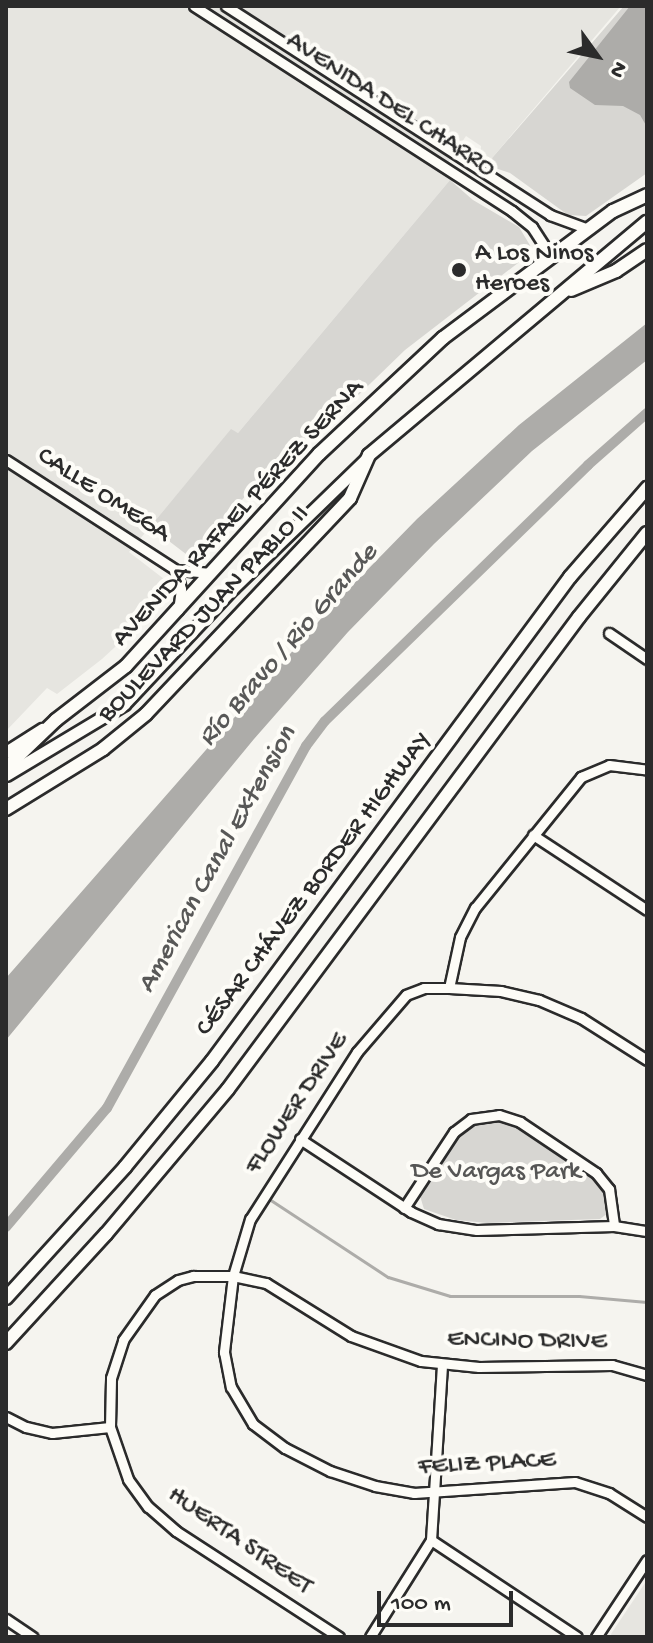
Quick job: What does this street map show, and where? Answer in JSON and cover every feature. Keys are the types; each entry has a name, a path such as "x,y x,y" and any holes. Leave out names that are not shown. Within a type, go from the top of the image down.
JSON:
{"highway":[{"name":"AVENIDA RAFAEL PÉREZ SERNA","path":"56,720 126,666 319,454 443,338 550,255 613,211 647,195"},
{"path":"369,455 647,222"},
{"path":"557,296 616,271 647,250"},
{"name":"BOULEVARD JUAN PABLO II","path":"6,809 103,749 146,714 350,498 369,455"},
{"name":"CÉSAR CHÁVEZ BORDER HIGHWAY","path":"6,1298 125,1167 212,1061 570,577 647,488"},
{"name":"CÉSAR CHÁVEZ BORDER HIGHWAY","path":"6,1343 106,1234 228,1089 579,617 647,533"},
{"name":"BOULEVARD JUAN PABLO II","path":"6,768 56,720"}],"main road":[{"path":"613,211 647,187"},
{"name":"AVENIDA RAFAEL PÉREZ SERNA","path":"6,775 112,714 163,667 210,613 369,455"},
{"name":"AVENIDA RAFAEL PÉREZ SERNA","path":"6,752 56,720"}],"street":[{"name":"AVENIDA DEL CHARRO","path":"194,6 512,211 537,233 550,255"},
{"name":"AVENIDA DEL CHARRO","path":"226,6 550,215 588,229"},
{"name":"CALLE OMEGA","path":"6,460 176,570"},
{"path":"177,612 181,589 176,570 211,573"},
{"path":"609,633 647,659"},
{"path":"449,988 454,959 469,918 581,777 593,769 621,764 647,770"},
{"path":"533,835 647,910"},
{"name":"FLOWER DRIVE","path":"233,1276 250,1219 357,1052 401,999 424,988 501,991 560,1008 647,1060"},
{"path":"404,1208 454,1132 471,1119 499,1115 520,1122 596,1173 609,1189 614,1226"},
{"path":"300,1139 424,1219 461,1228 614,1226 647,1231"},
{"path":"6,1417 26,1427 52,1433 110,1427 109,1391 116,1359 144,1306 178,1280 202,1275 233,1276"},
{"name":"ENCINO DRIVE","path":"233,1276 279,1290 340,1330 374,1346 442,1364 479,1367 612,1365 647,1375"},
{"name":"FELIZ PLACE","path":"233,1276 226,1324 225,1365 237,1401 253,1424 296,1454 352,1480 400,1491 435,1493 575,1482 609,1493 647,1517"},
{"path":"370,1637 431,1540 442,1364"},
{"name":"HUERTA STREET","path":"110,1427 128,1479 160,1518 339,1637"},
{"path":"431,1540 577,1637"},
{"path":"596,1637 647,1560"},
{"path":"6,1619 33,1637"}],"shaded area":[{"path":"6,6 621,6 486,165 480,160 481,146 466,136 441,173 450,180 238,433 231,430 129,552 164,579 169,589 140,624 102,659 57,694 47,688 6,731"},
{"path":"630,6 647,6 647,127 640,115 623,106 595,105 570,88 569,82"},
{"path":"647,323 647,360 532,451 434,544 348,632 254,739 6,1040 6,978 333,605 417,519 519,425"},
{"path":"647,1580 647,1637 612,1637 611,1634"}],"green space":[{"path":"624,6 647,6 647,173 586,216 568,215 510,173 486,165"},
{"path":"450,180 473,200 519,227 531,247 527,256 405,350 277,474 268,471 233,510 236,520 201,559 195,561 165,538 145,533 231,429 238,433"},
{"name":"De Vargas Park","path":"497,1120 514,1125 596,1177 608,1197 608,1213 600,1219 487,1223 456,1220 424,1209 420,1196 455,1141 467,1128"}],"waterway":[{"name":"American Canal Extension","path":"6,1227 107,1108 306,746 325,721 588,465 647,413"},
{"path":"266,1197 388,1277 450,1296 579,1296 647,1302"}],"place":[{"name":"A Los Ninos Heroes","path":"459,270"}],"water label":[{"name":"Río Bravo / Rio Grande","path":"289,646"}]}
